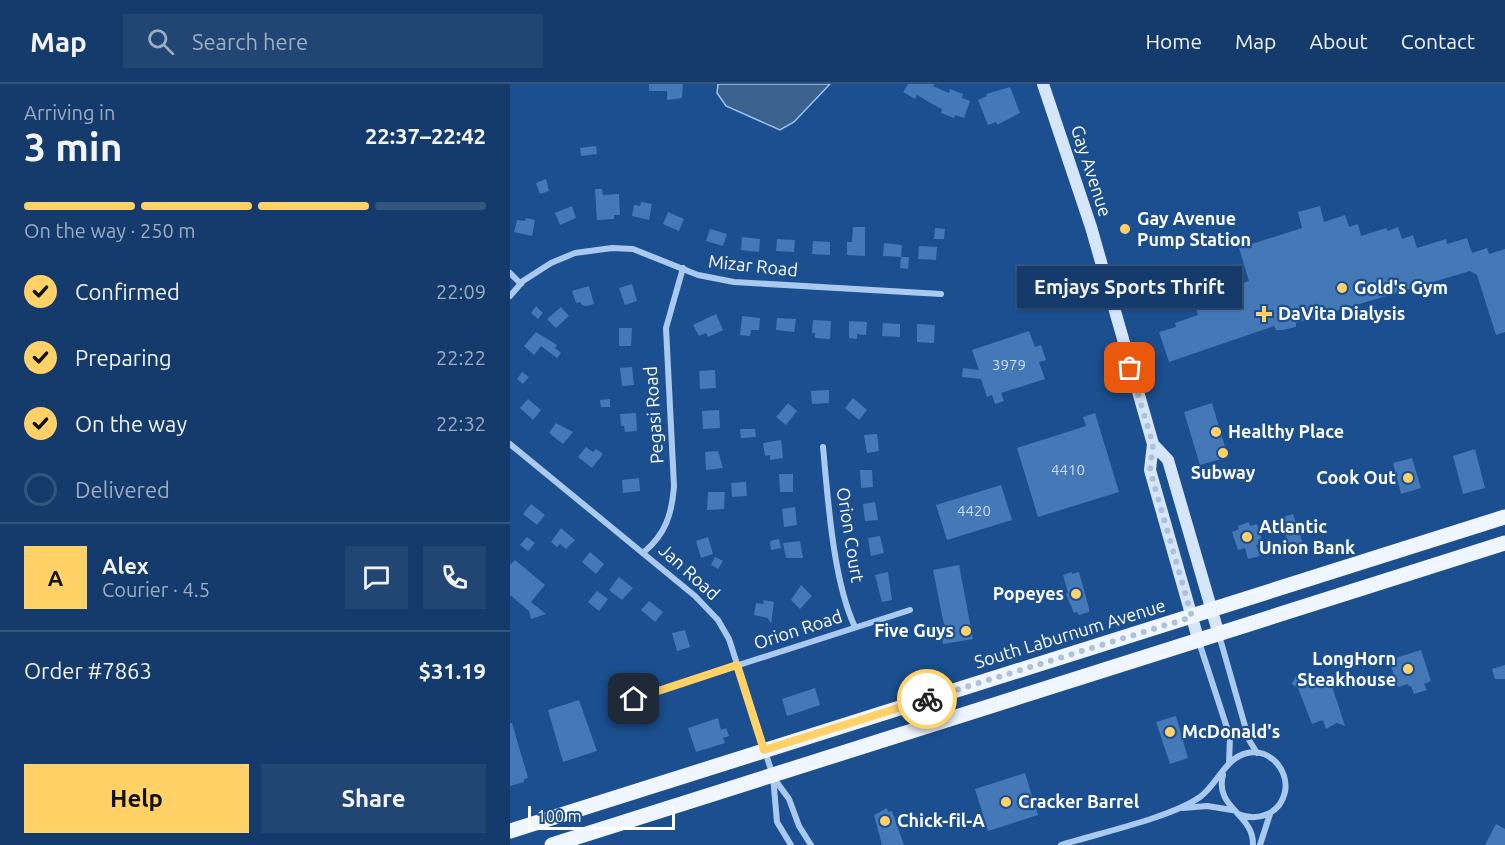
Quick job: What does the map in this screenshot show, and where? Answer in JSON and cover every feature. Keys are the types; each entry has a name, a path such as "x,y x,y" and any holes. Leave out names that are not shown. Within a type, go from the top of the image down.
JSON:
{"main road":[{"name":"South Laburnum Avenue","path":"510,831 1505,517"},
{"path":"552,845 1199,642 1505,543"}],"street":[{"name":"Gay Avenue","path":"1043,84 1091,227 1153,444 1150,470 1199,642"},
{"name":"Mizar Road","path":"510,296 521,284 551,263 594,249 633,249 699,275 753,284 941,294"},
{"name":"Pegasi Road","path":"644,552 664,529 672,506 673,462 666,328 683,268"},
{"path":"510,273 521,284"},
{"name":"Jan Road","path":"510,444 644,552 695,596 718,620 729,639 773,776"},
{"name":"Gay Avenue","path":"1153,444 1168,460 1219,635"},
{"name":"Orion Court","path":"823,447 835,553 850,617 855,627"},
{"name":"Orion Road","path":"627,701 910,610"},
{"path":"1219,635 1249,740 1257,753"},
{"path":"1061,845 1179,808 1202,796 1224,772 1229,763 1230,737 1199,642"},
{"path":"1229,763 1247,753 1257,753 1274,760 1285,776 1284,797 1270,813 1260,845"},
{"path":"1224,772 1221,791 1232,810"},
{"path":"773,776 777,822 791,845"},
{"path":"773,776 789,798 799,826 811,845"},
{"path":"1179,808 1207,806 1232,810 1245,820 1253,845"},
{"path":"1238,814 1254,818 1270,813"}],"water":[{"path":"718,84 830,84 794,122 780,130 726,106 717,93"}],"building":[{"path":"649,84 683,84 682,98 667,100 667,91 649,91"},
{"path":"908,84 934,84 933,86 949,93 950,89 963,94 962,98 970,101 964,118 955,115 954,118 941,113 942,109 917,95 915,99 903,92"},
{"path":"1010,87 1020,113 997,125 996,122 988,125 978,100 987,96 986,94"},
{"path":"596,146 597,154 581,156 580,148"},
{"path":"546,179 549,191 540,194 536,183"},
{"path":"595,189 602,189 603,195 619,194 620,215 614,215 614,219 597,220"},
{"path":"641,202 652,204 649,220 632,216 634,205 640,206"},
{"path":"572,206 576,218 560,225 555,213"},
{"path":"1320,206 1324,222 1345,215 1349,227 1358,224 1361,236 1386,228 1388,231 1398,227 1402,239 1413,235 1417,248 1446,239 1447,244 1467,238 1472,253 1487,248 1489,254 1505,249 1505,332 1496,335 1477,275 1470,271 1296,323 1296,327 1276,330 1274,326 1169,362 1159,332 1176,327 1175,323 1198,315 1196,307 1228,297 1225,289 1249,281 1239,248 1302,228 1298,212"},
{"path":"668,212 684,219 679,231 663,224"},
{"path":"526,218 535,220 532,236 514,232 517,220 525,221"},
{"path":"853,227 865,227 865,256 847,255 847,242 852,242"},
{"path":"935,228 945,229 944,239 934,239"},
{"path":"710,229 727,234 723,246 706,241"},
{"path":"742,237 760,239 759,252 741,250"},
{"path":"777,239 795,240 794,252 776,251"},
{"path":"813,241 830,242 830,255 812,254"},
{"path":"884,243 902,245 901,257 883,256"},
{"path":"919,246 937,247 936,260 918,259"},
{"path":"901,257 909,257 908,269 900,268"},
{"path":"632,284 637,301 625,305 619,288"},
{"path":"589,286 594,304 587,306 580,302 576,303 572,291"},
{"path":"536,306 543,313 538,319 531,313"},
{"path":"561,307 569,316 556,328 547,319"},
{"path":"716,314 723,330 708,337 706,333 699,336 693,325"},
{"path":"742,316 760,318 759,330 751,330 750,336 740,335"},
{"path":"777,318 796,319 794,332 776,330"},
{"path":"813,320 831,321 830,339 815,338 815,333 812,333"},
{"path":"849,321 867,322 866,335 857,334 857,339 849,338"},
{"path":"883,323 900,324 900,337 882,336"},
{"path":"917,324 935,325 934,343 917,342"},
{"path":"619,328 632,328 631,346 619,346"},
{"path":"1029,331 1035,347 1041,345 1046,360 1039,362 1045,379 1001,393 1004,401 995,404 992,395 987,397 981,379 962,377 963,368 979,370 972,350"},
{"path":"536,332 557,345 555,348 561,353 557,358 541,346 534,355 524,346"},
{"path":"632,367 634,385 622,386 620,368"},
{"path":"715,370 716,388 700,389 699,371"},
{"path":"522,372 529,377 523,384 517,379"},
{"path":"829,390 829,403 812,404 811,391"},
{"path":"853,398 867,410 859,420 845,408"},
{"path":"528,399 541,410 533,420 520,408"},
{"path":"610,399 610,407 601,407 600,400"},
{"path":"788,403 797,411 786,425 776,417"},
{"path":"1212,403 1228,457 1200,465 1184,412"},
{"path":"719,410 720,428 703,429 702,411"},
{"path":"636,413 637,431 625,432 624,426 621,426 620,414"},
{"path":"1095,413 1119,492 1038,517 1017,448 1086,426 1083,417"},
{"path":"556,423 573,432 563,444 549,433"},
{"path":"740,429 755,429 756,437 741,438"},
{"path":"877,434 879,451 867,453 864,435"},
{"path":"781,440 783,458 770,460 770,455 765,456 763,443"},
{"path":"586,447 593,452 596,449 603,454 592,468 578,457"},
{"path":"1475,449 1485,488 1463,494 1453,456"},
{"path":"718,451 723,468 706,470 705,452"},
{"name":"Cook Out","path":"1412,458 1421,488 1401,494 1393,463"},
{"path":"860,470 872,470 873,487 861,488"},
{"path":"779,474 793,474 793,492 780,492"},
{"path":"639,478 640,491 623,493 622,480"},
{"path":"746,482 747,496 732,497 731,483"},
{"path":"1001,485 1012,520 947,540 936,505"},
{"path":"708,492 725,492 724,509 707,510"},
{"path":"875,502 878,520 865,521 863,504"},
{"path":"531,504 545,515 537,525 523,514"},
{"path":"795,507 797,525 784,527 782,509"},
{"path":"1293,514 1303,544 1290,548 1280,518"},
{"name":"Atlantic Union Bank","path":"1249,522 1250,526 1257,524 1263,543 1256,545 1260,556 1248,559 1245,548 1238,550 1232,532 1239,529 1238,526"},
{"path":"561,528 575,540 566,549 560,544 557,547 551,542"},
{"path":"880,536 884,553 871,556 868,538"},
{"path":"527,537 535,543 528,551 520,545"},
{"path":"708,537 713,554 701,558 696,541"},
{"path":"779,539 781,548 771,550 770,541"},
{"path":"800,541 803,558 786,558 783,543"},
{"path":"590,552 604,564 596,574 582,562"},
{"path":"715,557 723,561 718,569 711,565"},
{"path":"515,560 545,585 531,602 546,614 531,619 529,611 510,595 510,565"},
{"path":"959,565 973,639 943,644 942,636 946,635 933,570"},
{"path":"888,572 892,600 882,602 875,575"},
{"name":"Popeyes","path":"1072,572 1072,574 1079,572 1089,608 1089,612 1079,615 1077,612 1074,613 1066,594 1068,593 1063,575"},
{"path":"619,577 633,588 622,600 609,590"},
{"path":"801,585 812,596 800,609 791,600"},
{"path":"597,591 608,599 599,611 588,602"},
{"path":"763,600 774,602 771,624 768,618 754,615 756,603 764,604"},
{"path":"649,601 663,612 655,622 641,610"},
{"path":"685,630 690,647 677,651 672,633"},
{"name":"LongHorn Steakhouse","path":"1421,650 1431,681 1424,684 1427,690 1414,694 1408,684 1398,687 1389,660"},
{"path":"1505,665 1505,679 1495,679 1492,669"},
{"path":"1328,674 1345,726 1337,723 1326,729 1323,720 1312,724 1298,688 1292,684 1296,676 1305,681"},
{"path":"815,688 820,705 787,716 782,699"},
{"path":"579,700 597,751 563,762 548,710"},
{"name":"McDonald's","path":"1176,716 1188,758 1170,764 1156,722"},
{"path":"718,718 721,730 726,728 729,736 723,738 725,743 696,752 688,728"},
{"path":"510,723 512,723 528,778 524,779 524,782 510,786"},
{"name":"Cracker Barrel","path":"1025,773 1038,815 988,831 975,789"},
{"name":"Chick-fil-A","path":"887,808 888,812 892,811 904,845 882,845 874,815"},
{"path":"1496,824 1505,829 1505,845 1485,845"}],"way so far":[{"path":"927,699 1192,617 1150,470 1153,444 1130,368"}],"place":[{"name":"Gay Avenue Pump Station","path":"1125,229"},
{"name":"Gold's Gym","path":"1342,288"},
{"name":"DaVita Dialysis","path":"1264,314"},
{"name":"Emjays Sports Thrift","path":"1130,368"},
{"name":"Healthy Place","path":"1216,432"},
{"name":"Subway","path":"1223,453"},
{"name":"Cook Out","path":"1408,478"},
{"name":"Atlantic Union Bank","path":"1247,537"},
{"name":"Popeyes","path":"1076,594"},
{"name":"Five Guys","path":"966,631"},
{"name":"LongHorn Steakhouse","path":"1408,669"},
{"name":"McDonald's","path":"1170,732"},
{"name":"Cracker Barrel","path":"1006,802"},
{"name":"Chick-fil-A","path":"885,821"}],"route":[{"path":"634,699 737,665 764,750 927,699"}]}
